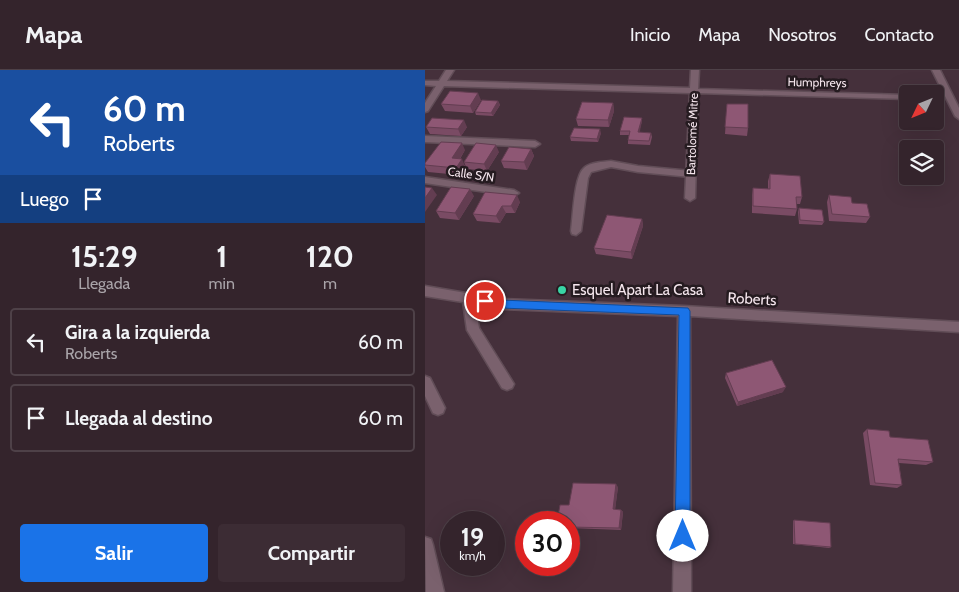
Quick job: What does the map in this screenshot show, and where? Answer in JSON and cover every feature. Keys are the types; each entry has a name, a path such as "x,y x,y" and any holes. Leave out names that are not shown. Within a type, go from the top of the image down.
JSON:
{"street":[{"path":"425,109 451,70"},
{"name":"Bartolomé Mitre","path":"689,198 695,70"},
{"path":"936,70 946,98 959,116"},
{"name":"Humphreys","path":"425,83 899,97"},
{"path":"946,98 959,98"},
{"path":"425,139 535,144"},
{"path":"577,231 583,178 587,170 596,166 611,164 638,169 691,174"},
{"name":"Calle S/N","path":"425,180 514,193"},
{"name":"Roberts","path":"425,291 501,304 685,311 959,327"},
{"path":"469,299 470,319 473,330 507,384"},
{"path":"682,592 685,311"},
{"path":"425,382 438,408"},
{"path":"425,545 435,592"}],"building":[{"path":"450,91 478,93 470,106 441,104"},
{"path":"482,100 498,101 491,113 475,112"},
{"path":"582,102 613,103 608,120 576,119"},
{"path":"727,104 748,104 748,128 725,127"},
{"path":"624,117 642,118 638,132 651,133 649,141 628,140 630,131 620,131"},
{"path":"432,118 464,120 458,129 426,127"},
{"path":"574,128 600,129 597,139 570,137"},
{"path":"441,142 462,143 452,158 462,159 456,168 425,165"},
{"path":"476,143 496,145 484,164 464,162"},
{"path":"509,147 531,149 524,162 501,161"},
{"path":"770,174 800,176 802,197 796,197 797,209 753,206 753,188 770,189"},
{"path":"425,187 432,188 425,198"},
{"path":"451,187 470,189 455,213 436,211"},
{"path":"485,192 517,195 511,206 502,206 496,216 473,214"},
{"path":"829,195 851,197 852,203 867,204 870,217 832,214"},
{"path":"799,208 822,210 824,222 800,220"},
{"path":"607,215 642,219 631,252 594,248"},
{"path":"772,360 786,387 738,402 726,373"},
{"path":"867,429 889,431 890,437 928,440 933,462 898,459 902,485 875,483"},
{"path":"573,483 616,484 613,509 621,510 619,528 580,527 580,511 559,511 560,505 569,505"},
{"path":"794,520 830,523 831,547 795,544"}],"place":[{"name":"Esquel Apart La Casa","path":"562,290"}],"route":[{"path":"485,301 501,304 685,311 683,536"}]}
